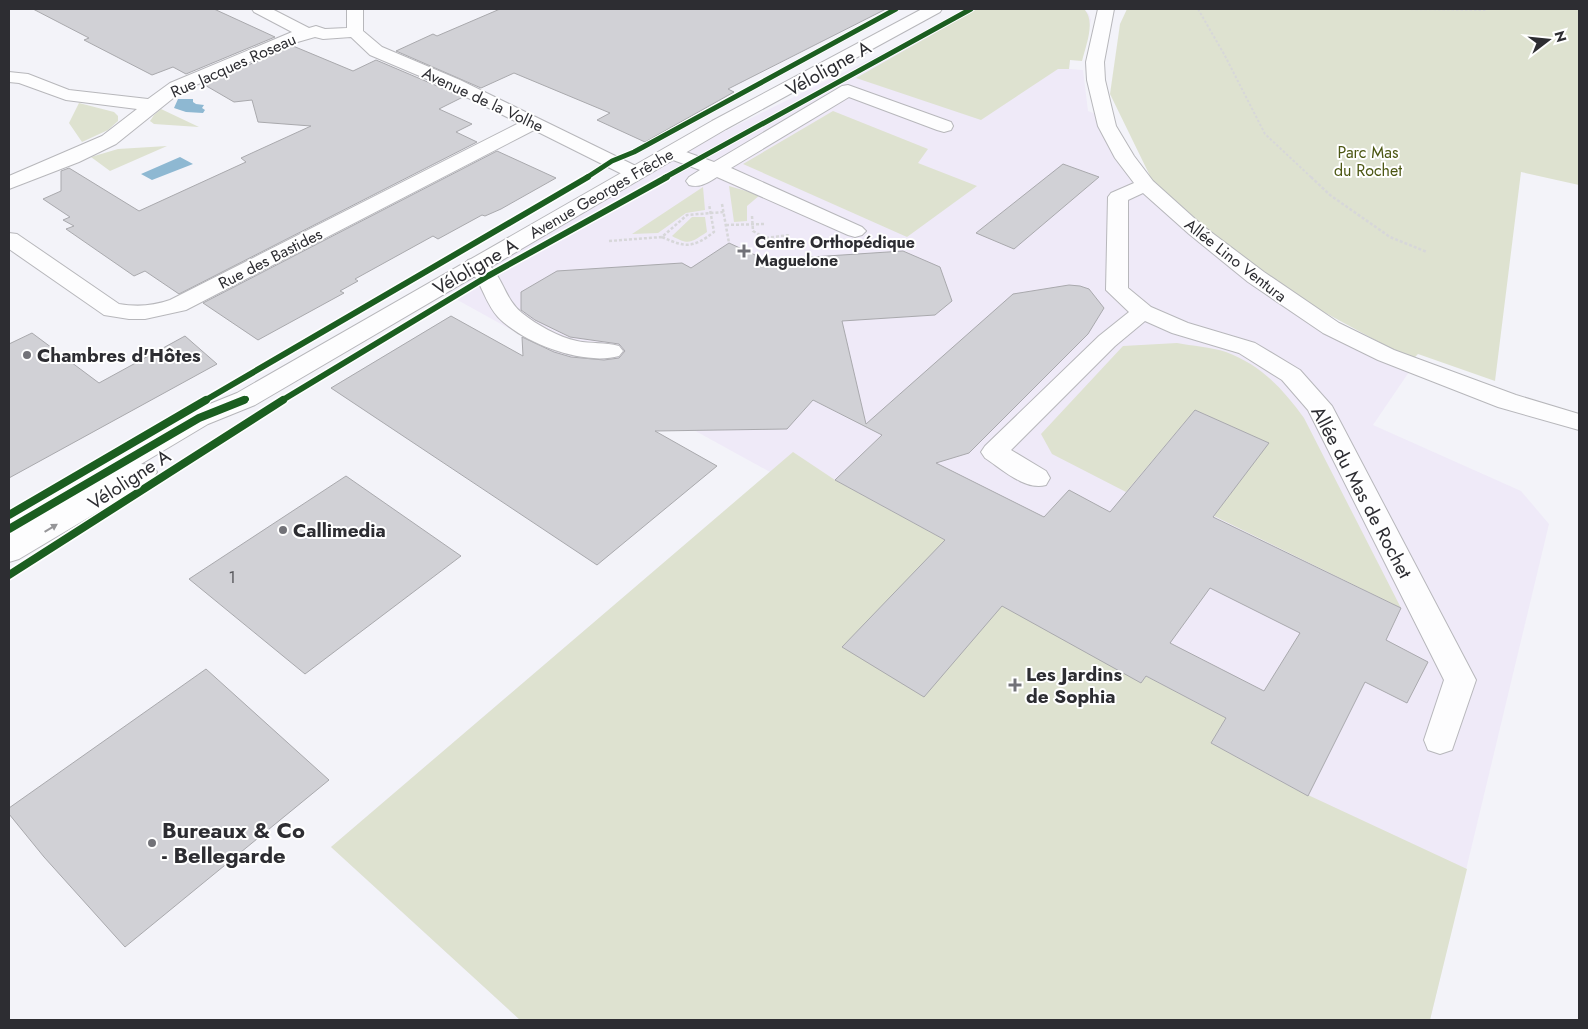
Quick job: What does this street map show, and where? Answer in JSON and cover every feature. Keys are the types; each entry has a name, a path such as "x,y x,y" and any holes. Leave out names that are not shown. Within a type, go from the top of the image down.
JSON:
{"street":[{"path":"260,9 311,32"},
{"name":"Avenue Georges Frêche","path":"9,529 198,418 246,399 636,173 934,9"},
{"name":"Allée Lino Ventura","path":"1106,9 1095,62 1096,80 1107,126 1125,158 1146,185 1196,230 1256,277 1331,328 1386,355 1507,401 1579,422"},
{"name":"Rue Jacques Roseau","path":"9,183 110,140 137,121 176,87 288,39 311,32 323,34 358,16"},
{"name":"Avenue de la Volhe","path":"358,16 376,51 454,84 636,173"},
{"name":"Rue Jacques Roseau","path":"9,77 22,78 66,95 154,105"},
{"path":"696,181 848,90 944,126"},
{"name":"Rue des Bastides","path":"9,238 112,310 129,314 158,312 178,305 534,123"},
{"path":"672,153 716,169 855,231"},
{"name":"Allée du Mas de Rochet","path":"1146,185 1118,197 1117,290 1143,312 1180,328 1247,348 1291,375 1319,406 1460,680 1440,740"},
{"path":"476,266 484,271 502,308 514,319 563,345 611,352"},
{"path":"1037,478 994,452 1107,341 1143,312"},
{"name":"Avenue Georges Frêche","path":"9,552 216,429 246,399"}],"path":[{"path":"1198,9 1224,54 1265,134 1330,195 1390,237 1427,252"},
{"path":"1402,9 1486,10"},
{"path":"610,241 662,237 681,246 698,244 714,232 709,204"},
{"path":"662,237 687,215 724,212"},
{"path":"726,225 752,224"}],"shaded area":[{"name":"Les Jardins de Sophia","path":"971,9 1084,9 1089,14 1091,20 1082,60 1070,60 1069,69 1083,70 1088,111 1101,116 1133,171 1209,249 1262,293 1329,336 1409,372 1373,425 1521,491 1549,524 1430,1020 520,1020 331,847 770,472 443,292 657,165"}],"green space":[{"path":"977,9 1084,9 1088,14 1090,27 1082,61 1070,60 1069,69 1058,69 981,120 856,78"},
{"name":"Parc Mas du Rochet","path":"1127,9 1579,9 1579,185 1521,172 1495,381 1418,354 1412,360 1287,292 1219,239 1152,180 1110,94 1120,24"},
{"path":"79,103 114,112 118,116 118,121 108,130 82,142 69,123"},
{"path":"161,109 199,127 154,124 150,121"},
{"path":"833,111 928,149 918,163 977,186 907,237 743,164"},
{"path":"167,146 110,171 91,157 118,149"},
{"path":"729,186 760,195 747,206 747,221 734,222"},
{"path":"703,187 705,210 686,213 658,233 632,234"},
{"path":"692,217 705,217 707,232 690,242 672,236"},
{"path":"1177,343 1220,350 1239,357 1261,371 1288,397 1304,418 1401,608 1214,516 1268,443 1195,410 1126,492 1052,454 1041,434 1123,346"},
{"path":"793,452 835,480 945,540 993,615 1022,583 1146,676 1226,718 1211,743 1293,788 1467,869 1430,1020 520,1020 331,847"}],"water":[{"path":"178,99 193,99 193,102 196,104 204,105 202,108 205,110 203,113 186,112 174,108"},
{"path":"180,157 193,164 152,180 141,174"}],"building":[{"path":"33,9 214,9 275,37 186,74 173,67 152,75 84,40 89,38"},
{"path":"500,9 886,9 728,89 734,92 645,142 597,120 610,113 514,73 481,88 396,51 433,34 437,36"},
{"path":"293,46 353,71 376,60 463,97 439,109 472,124 456,132 477,142 179,294 145,271 134,276 66,229 74,226 63,220 70,217 43,199 61,191 61,171 69,168 139,211 246,162 241,158 311,126 258,122 252,100 234,102 203,84"},
{"path":"497,151 556,178 501,209 485,216 482,215 438,239 433,236 355,279 358,281 340,291 344,293 258,340 203,303"},
{"path":"1063,164 1099,177 1014,249 976,233"},
{"path":"729,243 766,260 903,251 940,267 952,301 935,315 842,321 866,424 1013,294 1069,285 1089,289 1104,308 1088,334 969,453 936,463 1044,517 1069,490 1110,512 1195,410 1269,443 1213,517 1401,608 1386,640 1428,662 1407,703 1365,682 1308,796 1211,743 1226,718 1146,676 1141,683 1002,606 924,697 842,647 945,540 835,480 882,435 813,400 787,429 655,431 717,466 597,565 331,388 451,316 523,356 522,337 554,352 571,357 604,360 619,358 625,351 619,344 570,337 535,320 521,310 521,292 557,271 682,263 691,268","holes":["1210,588 1300,633 1264,691 1170,643"]},
{"path":"32,333 99,383 185,336 217,364 9,478 9,344"},
{"path":"346,476 461,556 305,674 189,579"},
{"path":"206,669 329,780 125,947 44,857 9,814 9,808"}],"cycle path":[{"name":"Véloligne A","path":"9,515 592,175 612,161 634,152 896,9"},
{"name":"Véloligne A","path":"9,575 316,379 488,276 971,9"},
{"name":"Véloligne A","path":"9,529 199,418 246,399"}],"place":[{"name":"Centre Orthopédique Maguelone","path":"744,251"},
{"name":"Chambres d'Hôtes","path":"27,355"},
{"name":"Callimedia","path":"283,530"},
{"name":"Les Jardins de Sophia","path":"1015,685"},
{"name":"Bureaux & Co - Bellegarde","path":"152,843"}]}
